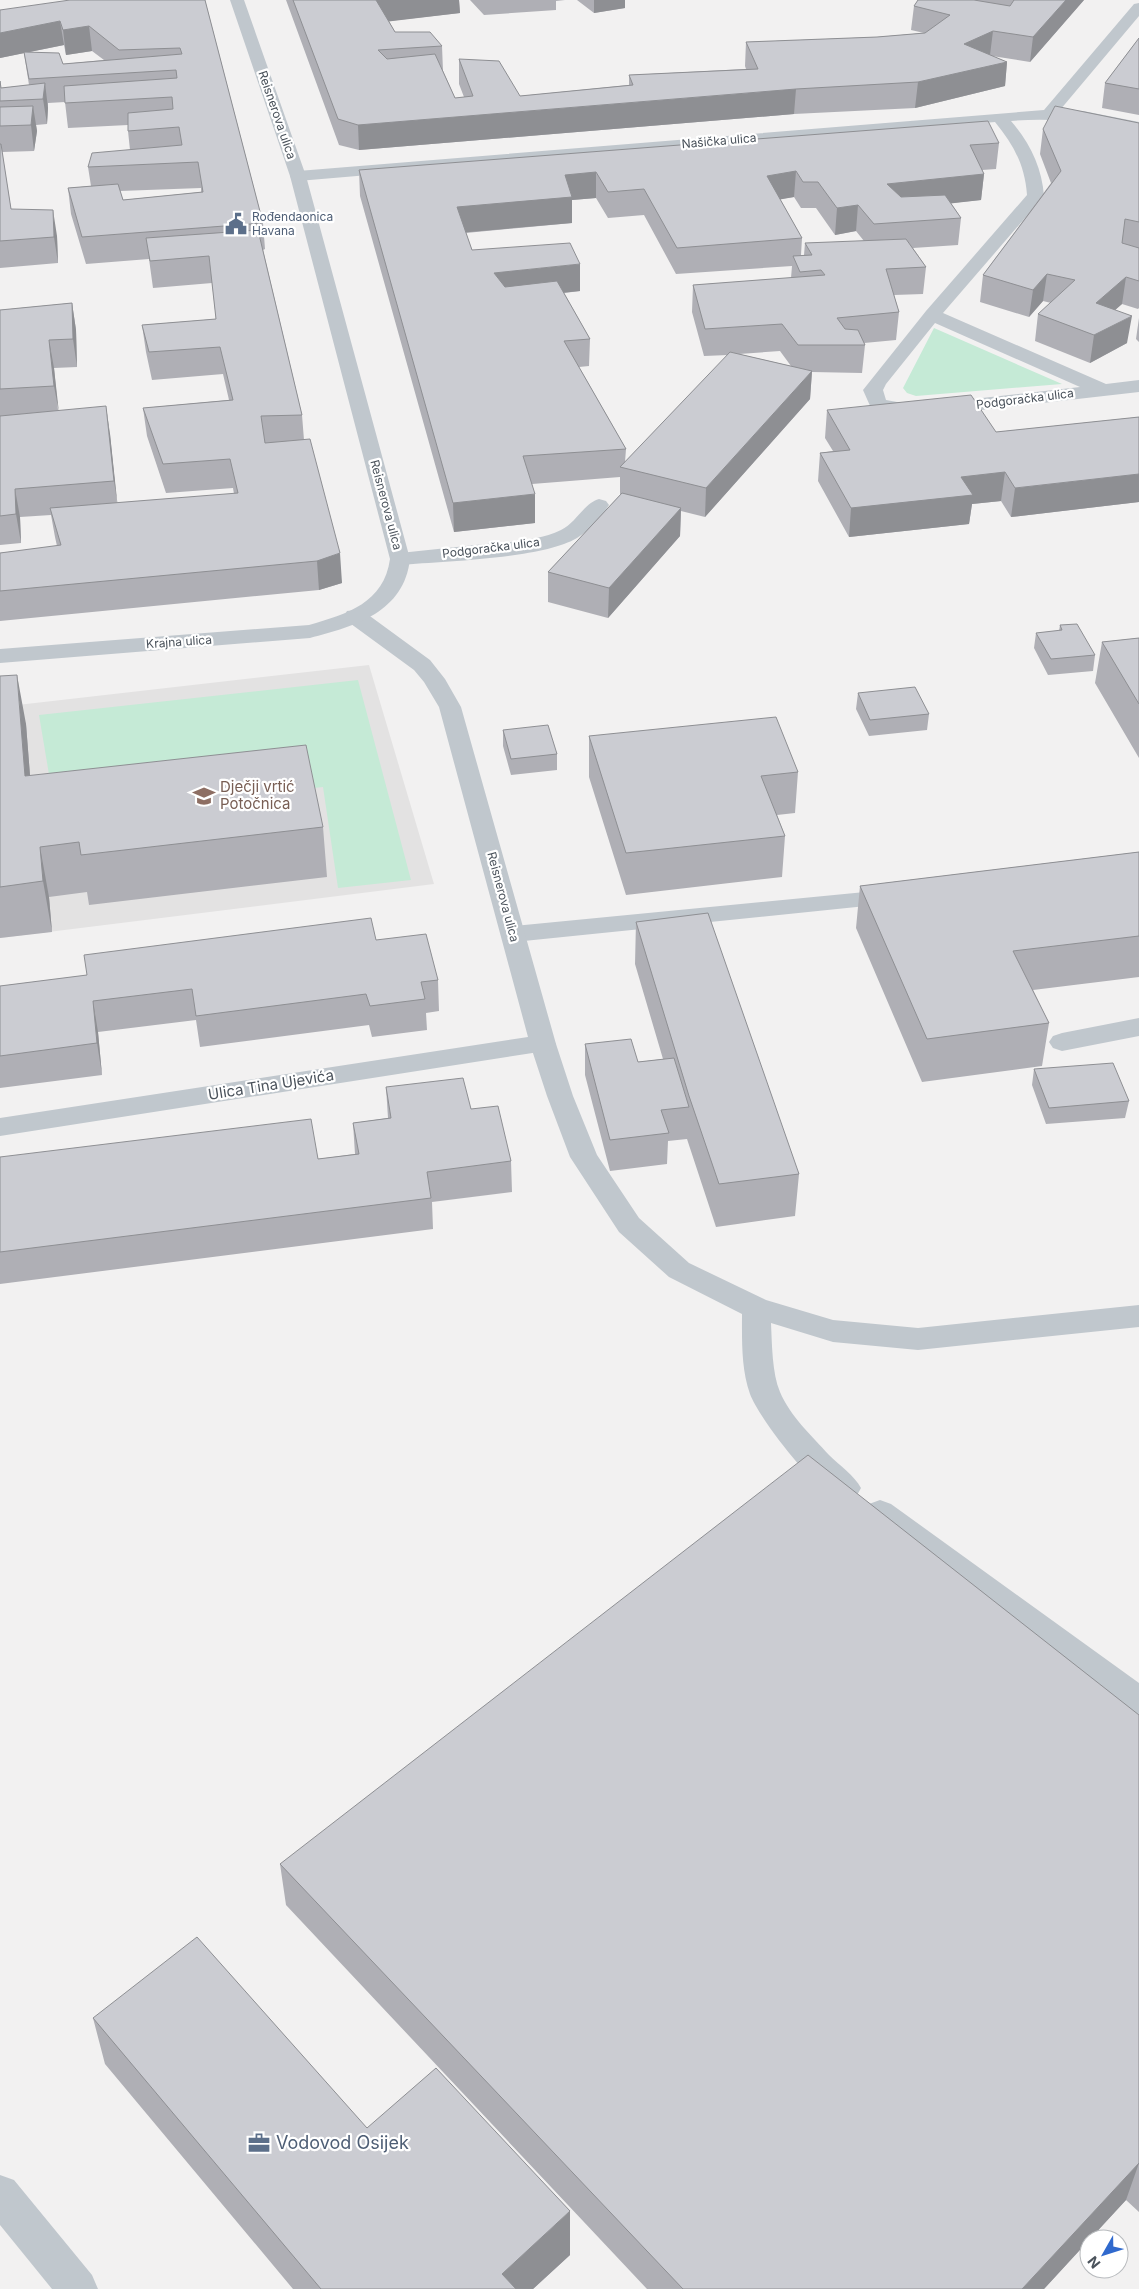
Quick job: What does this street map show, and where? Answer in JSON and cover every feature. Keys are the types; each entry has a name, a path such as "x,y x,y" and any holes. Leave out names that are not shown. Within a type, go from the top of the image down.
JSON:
{"street":[{"name":"Reisnerova ulica","path":"236,0 298,176 400,559 400,570 396,582 389,592 378,602 355,616 422,665 434,679 450,707 543,1044 560,1096 584,1157 629,1224 679,1270 756,1308 833,1332 918,1339 1139,1316"},
{"path":"1050,113 1139,7"},
{"name":"Našička ulica","path":"298,176 1050,113 1083,116 1139,127"},
{"name":"Podgoračka ulica","path":"1000,118 1016,137 1034,175 1036,196 932,315 873,390 878,404 908,410 928,410 1139,386"},
{"name":"Podgoračka ulica","path":"932,315 1102,390"},
{"name":"Podgoračka ulica","path":"400,559 522,547 549,541 568,534 580,526 599,505"},
{"name":"Krajna ulica","path":"0,656 310,631 355,616"},
{"path":"514,934 914,896"},
{"path":"1062,1042 1139,1027"},
{"name":"Ulica Tina Ujevića","path":"0,1127 543,1044"},
{"path":"756,1308 758,1355 765,1394 790,1433 832,1478 1139,1702"},
{"path":"0,2194 78,2289"}],"shaded area":[{"name":"Dječji vrtić Potočnica","path":"369,665 434,884 0,938 0,707"}],"green space":[{"path":"934,328 1062,384 916,396 907,393 903,388"},
{"path":"358,680 411,880 338,888 323,787 56,816 39,715"}],"building":[{"path":"70,0 205,0 263,223 82,237 68,188 118,184 123,200 203,192 198,162 88,167 92,153 182,145 179,127 128,131 128,113 173,109 172,97 65,103 64,86 177,78 176,70 29,79 24,52 59,53 63,64 182,54 180,48 119,50 89,26 63,30 60,21 0,33 0,10"},
{"path":"293,0 376,0 395,32 430,32 442,46 378,50 387,59 435,54 455,98 473,96 459,59 499,61 520,96 633,85 629,75 758,69 746,42 877,37 925,33 950,15 914,6 918,0 974,0 1010,6 1014,0 1066,0 1033,37 993,31 964,44 1007,62 918,82 796,89 358,125 338,119"},
{"path":"1139,38 1139,89 1105,83"},
{"path":"0,81 1,88 45,83 43,99 0,101"},
{"path":"33,106 31,125 0,126 0,107"},
{"path":"1055,106 1139,123 1139,222 1125,219 1122,243 1139,248 1139,281 1126,277 1096,303 1132,316 1094,335 1038,314 1075,280 1047,274 1033,290 983,275 1061,171 1043,129"},
{"path":"988,121 999,143 970,145 984,174 887,184 901,197 945,195 961,218 874,224 858,205 837,208 818,182 803,182 796,171 767,176 802,238 677,248 644,189 608,192 596,172 565,175 572,197 457,207 472,250 570,243 580,264 494,273 505,287 557,281 590,339 564,341 626,449 523,456 535,494 453,503 359,170"},
{"path":"0,144 11,209 53,210 54,237 0,241"},
{"path":"258,230 302,415 261,416 265,443 310,439 340,553 317,561 0,591 0,553 61,545 50,508 238,493 230,459 163,464 143,408 233,400 220,347 149,352 142,325 216,319 209,256 150,261 146,238"},
{"path":"906,239 926,267 886,269 899,312 837,318 845,329 858,330 865,345 798,345 782,324 705,329 693,285 825,275 821,270 800,272 793,256 812,255 805,243"},
{"path":"72,303 73,339 49,340 54,386 0,389 0,310"},
{"path":"730,352 812,371 706,488 620,467"},
{"path":"971,395 996,432 1139,417 1139,474 1015,488 1005,472 961,477 973,495 851,508 820,453 850,450 827,410"},
{"path":"106,406 114,481 15,489 16,514 0,516 0,416"},
{"path":"622,493 681,508 609,588 548,572"},
{"path":"1077,624 1095,655 1051,659 1036,633 1062,630 1060,625"},
{"path":"1139,638 1139,704 1102,642"},
{"path":"17,675 25,776 306,745 323,827 81,855 79,842 40,847 43,881 0,887 0,676"},
{"path":"915,687 929,714 870,720 858,693"},
{"path":"776,717 798,772 761,776 785,836 626,853 589,736"},
{"path":"548,725 557,754 511,759 503,730"},
{"path":"1139,852 1139,936 1013,951 1049,1023 927,1039 860,886"},
{"path":"708,913 799,1174 719,1184 689,1096 636,922"},
{"path":"371,918 376,940 426,934 438,980 421,982 425,999 370,1006 366,994 196,1016 192,989 93,1001 97,1043 0,1056 0,986 87,975 84,955"},
{"path":"631,1039 638,1062 674,1058 689,1107 661,1110 669,1133 610,1140 585,1044"},
{"path":"1113,1063 1129,1101 1049,1108 1034,1069"},
{"path":"463,1078 471,1109 498,1106 511,1161 427,1172 431,1198 0,1252 0,1157 311,1119 318,1159 359,1154 353,1123 391,1118 386,1087"},
{"path":"808,1455 1139,1715 1139,2163 1022,2289 683,2289 280,1864"},
{"name":"Vodovod Osijek","path":"197,1937 367,2128 436,2068 570,2211 502,2274 516,2289 321,2289 93,2018"}],"place":[{"name":"Rođendaonica Havana","path":"236,224"},
{"name":"Dječji vrtić Potočnica","path":"204,796"},
{"name":"Vodovod Osijek","path":"259,2143"}]}
